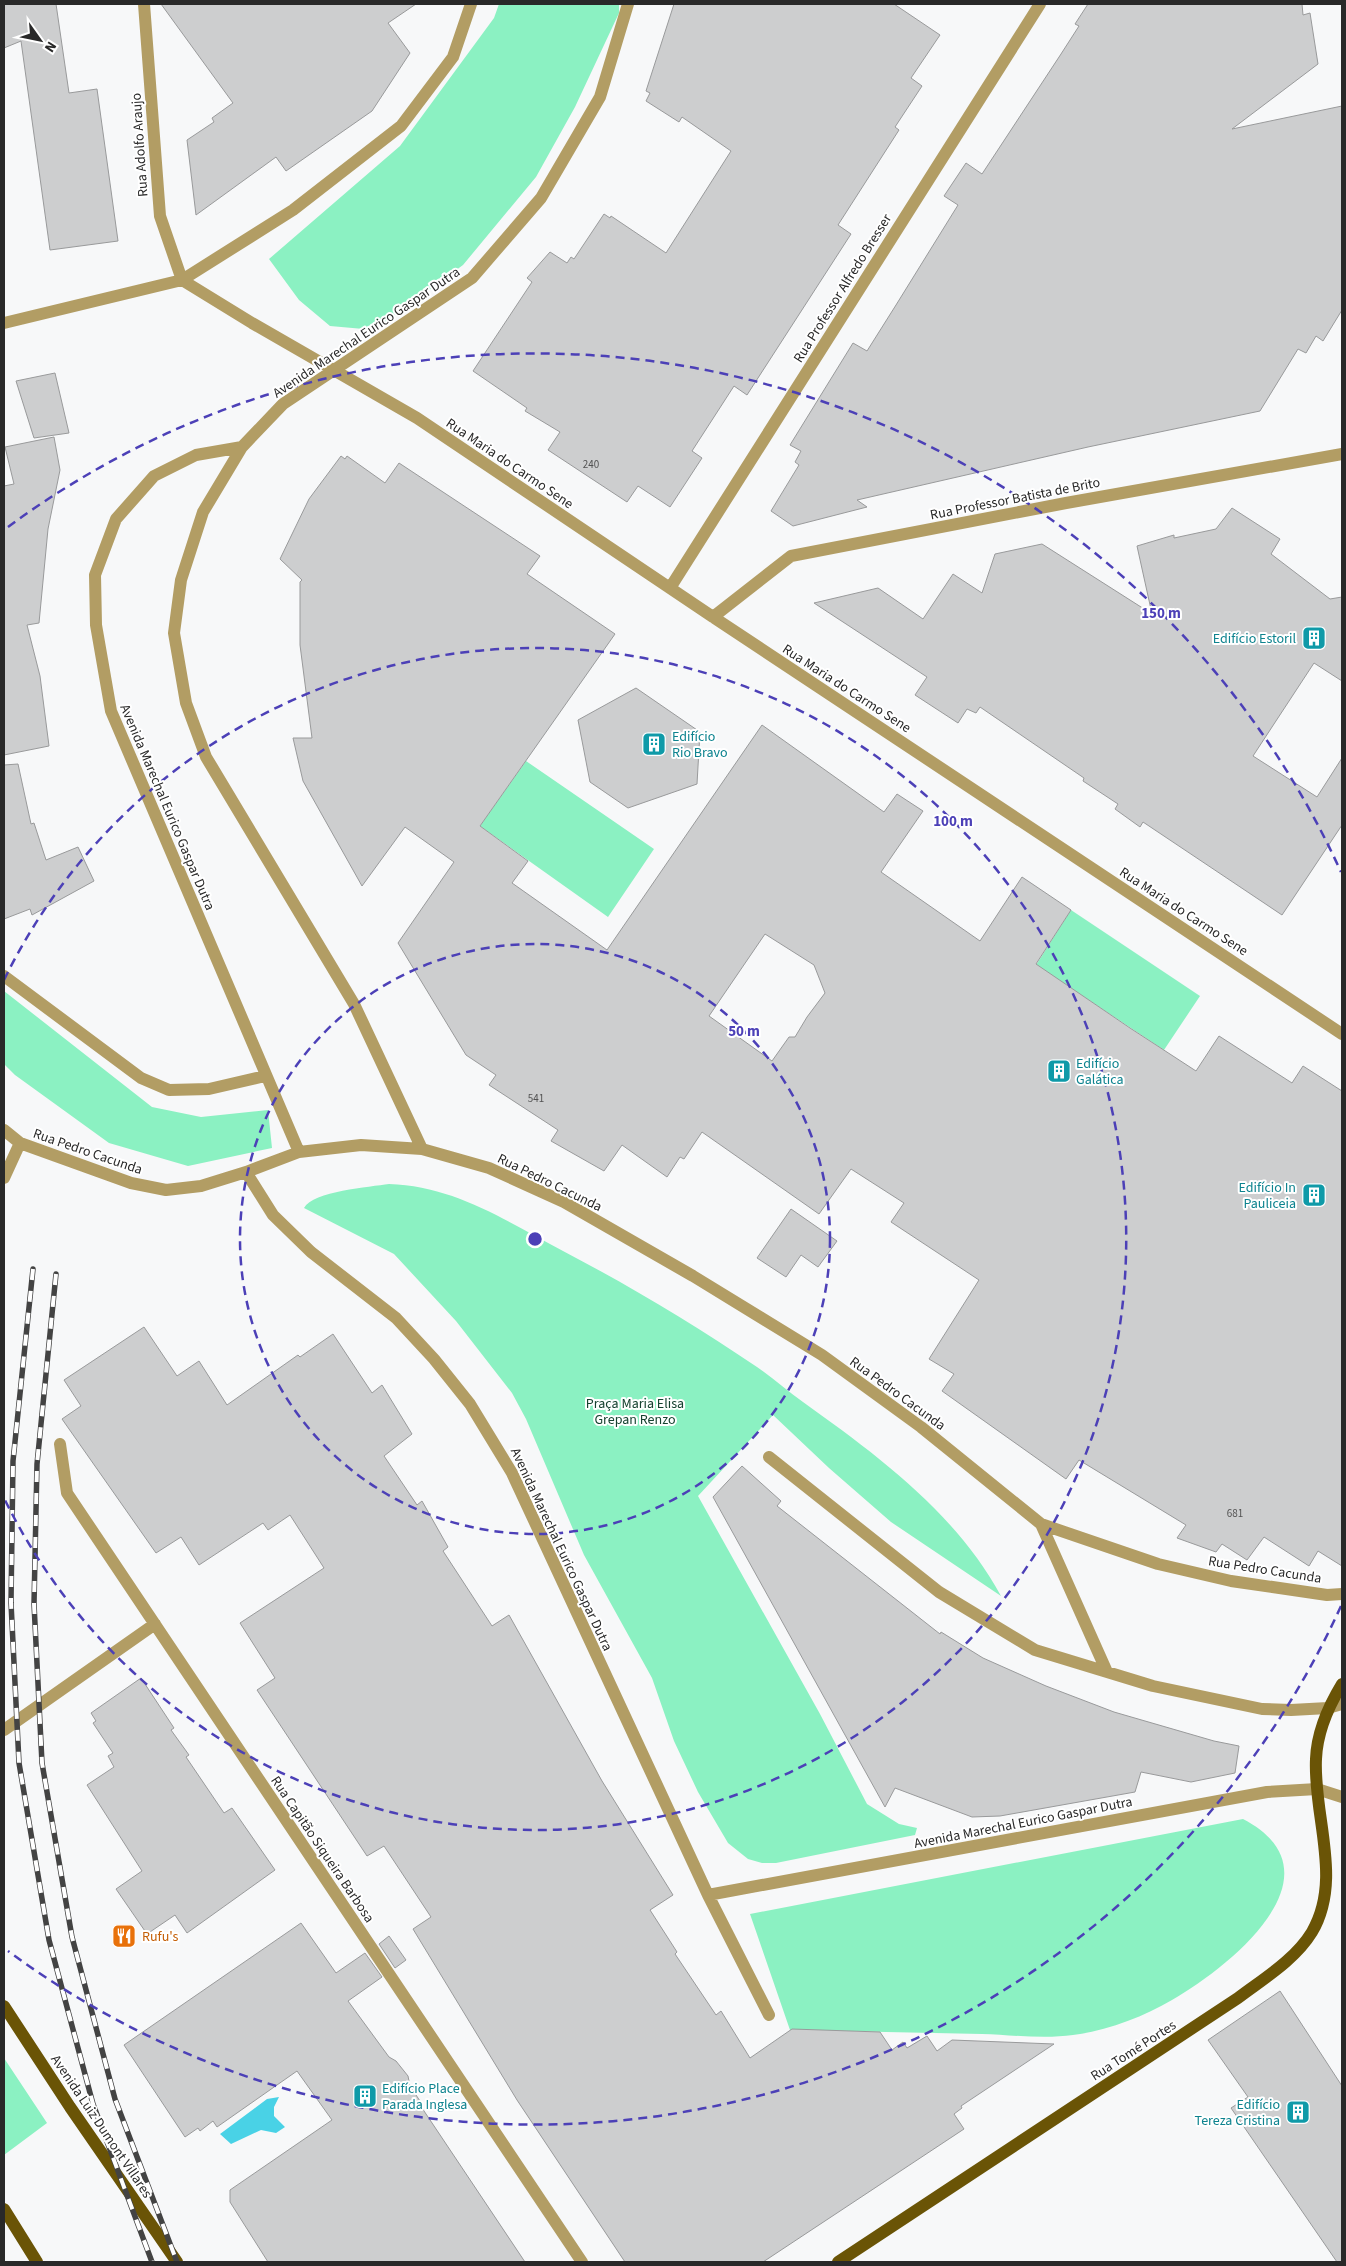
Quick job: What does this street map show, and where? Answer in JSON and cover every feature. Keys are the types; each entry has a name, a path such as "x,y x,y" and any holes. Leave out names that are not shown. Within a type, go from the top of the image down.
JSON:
{"main road":[{"name":"Rua Tomé Portes","path":"838,2262 1238,1998 1292,1956 1312,1932 1323,1907 1327,1871 1317,1789 1316,1758 1320,1732 1328,1708 1342,1684"},
{"name":"Avenida Luiz Dumont Villares","path":"4,2006 70,2107 177,2262"},
{"path":"4,2209 37,2262"}],"street":[{"name":"Rua Adolfo Araujo","path":"144,4 160,216 182,280"},
{"path":"4,323 182,280 294,210 401,126 453,56 471,4"},
{"name":"Avenida Marechal Eurico Gaspar Dutra","path":"422,1149 354,1004 206,757 186,702 174,633 181,580 202,512 242,447 283,404 472,278 541,198 600,97 628,4"},
{"name":"Rua Professor Alfredo Bresser","path":"670,588 1040,4"},
{"name":"Rua Maria do Carmo Sene","path":"182,280 417,418 713,618 1342,1034"},
{"name":"Avenida Marechal Eurico Gaspar Dutra","path":"242,447 196,454 154,476 116,519 95,575 96,625 110,711 299,1152"},
{"name":"Rua Professor Batista de Brito","path":"713,618 790,556 1066,503 1342,454"},
{"path":"4,976 141,1078 169,1090 209,1089 265,1076"},
{"name":"Rua Pedro Cacunda","path":"4,1130 20,1143 130,1183 166,1190 201,1186 246,1172 299,1152 361,1145 422,1149 489,1168 564,1202 693,1276 822,1355 921,1427 1041,1524 1158,1564 1231,1581 1327,1595 1342,1594"},
{"path":"4,1178 20,1143"},
{"name":"Avenida Marechal Eurico Gaspar Dutra","path":"246,1172 273,1216 311,1252 396,1318 434,1359 470,1404 512,1473 708,1895 769,2015"},
{"name":"Rua Capitão Siqueira Barbosa","path":"60,1444 67,1493 582,2262"},
{"path":"769,1457 939,1592 1036,1650 1153,1686 1262,1709 1328,1708 1342,1704"},
{"name":"Rua Pedro Cacunda","path":"1041,1524 1107,1672"},
{"path":"4,1730 155,1624"},
{"name":"Avenida Marechal Eurico Gaspar Dutra","path":"708,1895 1267,1792 1317,1789 1342,1797"}],"green space":[{"path":"499,4 619,4 619,13 575,107 536,177 463,265 375,330 330,326 299,300 269,259 400,146 494,18"},
{"path":"526,761 654,849 608,917 480,826"},
{"path":"1071,910 1200,996 1164,1050 1036,965"},
{"path":"4,991 152,1107 201,1117 268,1110 272,1148 188,1166 109,1143 15,1075 4,1064"},
{"name":"Praça Maria Elisa Grepan Renzo","path":"389,1184 413,1186 436,1191 479,1207 613,1278 686,1321 757,1367 859,1443 913,1488 961,1538 983,1566 1001,1596 891,1522 829,1468 773,1415 698,1496 820,1714 867,1804 899,1824 917,1828 915,1835 776,1863 762,1863 748,1859 728,1843 698,1792 674,1741 652,1678 584,1555 526,1419 512,1393 456,1321 394,1254 304,1208 309,1202 318,1197 356,1188"},
{"path":"1243,1819 1272,1841 1284,1865 1281,1891 1268,1917 1248,1942 1196,1985 1161,2006 1137,2017 1111,2027 1086,2033 1040,2037 790,2030 750,1914"},
{"path":"4,2058 47,2123 4,2155"}],"water":[{"path":"279,2097 274,2107 274,2116 285,2127 276,2133 261,2130 231,2144 220,2134 267,2099"}],"building":[{"path":"4,4 56,4 69,93 97,89 118,241 50,250 21,41 4,48"},
{"path":"161,4 416,4 388,23 410,53 372,111 286,171 276,157 196,215 187,140 214,122 212,118 233,103"},
{"path":"674,4 894,4 940,35 911,78 922,86 895,127 899,130 838,225 851,234 747,395 734,386 692,451 702,458 670,507 638,486 627,502 548,450 560,432 525,411 527,408 473,371 532,282 527,278 550,252 567,263 571,257 574,259 604,214 610,218 611,216 666,253 731,151 682,117 679,122 646,101 650,93 646,91"},
{"path":"1088,4 1302,4 1303,15 1310,13 1318,64 1232,129 1342,106 1342,310 1323,341 1316,336 1306,353 1298,349 1260,411 1088,447 857,500 867,507 793,526 771,511 799,465 795,462 801,451 790,445 853,343 867,351 896,305 958,205 944,196 966,163 982,174 1079,26 1075,24"},
{"path":"55,373 69,433 34,438 16,381"},
{"path":"54,437 60,470 48,529 39,623 27,625 40,676 49,746 4,755 4,486 14,484 5,447"},
{"path":"341,456 345,459 347,456 385,483 399,463 540,556 527,574 615,634 480,826 528,861 512,883 607,950 762,725 884,812 897,794 923,811 881,872 980,941 1022,877 1071,910 1036,964 1130,1028 1196,1071 1219,1036 1292,1083 1303,1066 1342,1091 1342,1566 1318,1551 1309,1566 1264,1537 1247,1560 1222,1544 1216,1552 1177,1538 1186,1525 1079,1460 1066,1479 942,1391 954,1374 929,1359 979,1280 891,1222 904,1203 851,1169 819,1214 702,1132 684,1159 680,1157 667,1177 622,1145 604,1171 551,1141 558,1130 489,1085 496,1075 466,1055 398,943 454,862 405,827 362,886 303,781 293,738 312,738 300,645 300,582 302,580 280,559 309,499","holes":["765,934 814,965 825,993 795,1037 789,1037 772,1061 709,1016"]},
{"path":"1232,508 1280,539 1271,554 1330,599 1342,597 1342,681 1314,663 1253,756 1317,797 1342,758 1342,825 1282,915 1143,822 1140,827 1115,809 1118,804 1083,781 1084,778 980,707 976,713 967,709 958,723 915,695 927,677 814,603 878,588 923,619 953,574 982,593 995,554 1042,544 1152,614 1137,546 1174,535 1174,538 1216,529"},
{"name":"Edifício Rio Bravo","path":"636,688 700,732 697,784 628,808 590,782 578,720"},
{"path":"18,764 31,824 34,823 46,860 78,847 94,881 32,915 30,909 4,919 4,765"},
{"path":"791,1209 837,1241 818,1267 801,1255 786,1277 757,1258"},
{"path":"144,1327 177,1376 199,1361 227,1405 298,1355 300,1357 333,1334 372,1393 382,1385 412,1434 384,1456 417,1505 422,1501 448,1547 443,1551 492,1626 509,1615 602,1781 673,1895 650,1910 677,1952 675,1954 716,2015 721,2011 750,2058 792,2029 880,2032 892,2050 903,2042 907,2048 927,2036 937,2051 952,2040 1054,2044 961,2106 962,2108 954,2114 964,2129 763,2262 625,2262 517,2100 413,1929 431,1917 384,1846 367,1856 257,1690 275,1678 240,1623 324,1568 290,1515 268,1530 263,1523 199,1565 181,1537 156,1553 62,1419 81,1406 64,1380"},
{"path":"742,1466 781,1501 777,1506 940,1634 941,1632 983,1658 1046,1686 1114,1712 1214,1741 1239,1746 1235,1773 1191,1782 1141,1772 1135,1792 1000,1816 972,1817 895,1788 885,1807 713,1497"},
{"path":"141,1678 174,1728 171,1730 189,1755 186,1757 224,1813 232,1808 275,1870 187,1933 175,1915 147,1934 116,1889 142,1871 87,1785 114,1767 108,1756 113,1753 93,1723 96,1721 91,1713"},
{"path":"301,1923 336,1973 365,1953 382,1977 348,2001 389,2057 396,2061 408,2076 410,2086 420,2101 418,2102 525,2262 268,2262 230,2202 230,2190 332,2120 297,2071 217,2127 213,2121 200,2131 198,2128 185,2137 124,2045"},
{"path":"389,1936 406,1960 395,1968 379,1944"},
{"path":"1280,1991 1342,2086 1342,2262 1337,2262 1231,2108 1248,2097 1208,2040"}],"railway":[{"path":"33,1269 13,1461 11,1603 19,1763 49,1940 93,2104 152,2262"},
{"path":"56,1274 37,1464 34,1604 42,1763 72,1937 115,2099 177,2262"}],"place":[{"name":"Edifício Estoril","path":"1314,638"},
{"name":"Edifício Rio Bravo","path":"654,744"},
{"name":"Edifício Galática","path":"1059,1071"},
{"name":"Edifício In Pauliceia","path":"1314,1195"},
{"name":"Rufu's","path":"124,1936"},
{"name":"Edifício Place Parada Inglesa","path":"365,2096"},
{"name":"Edifício Tereza Cristina","path":"1298,2112"}]}
